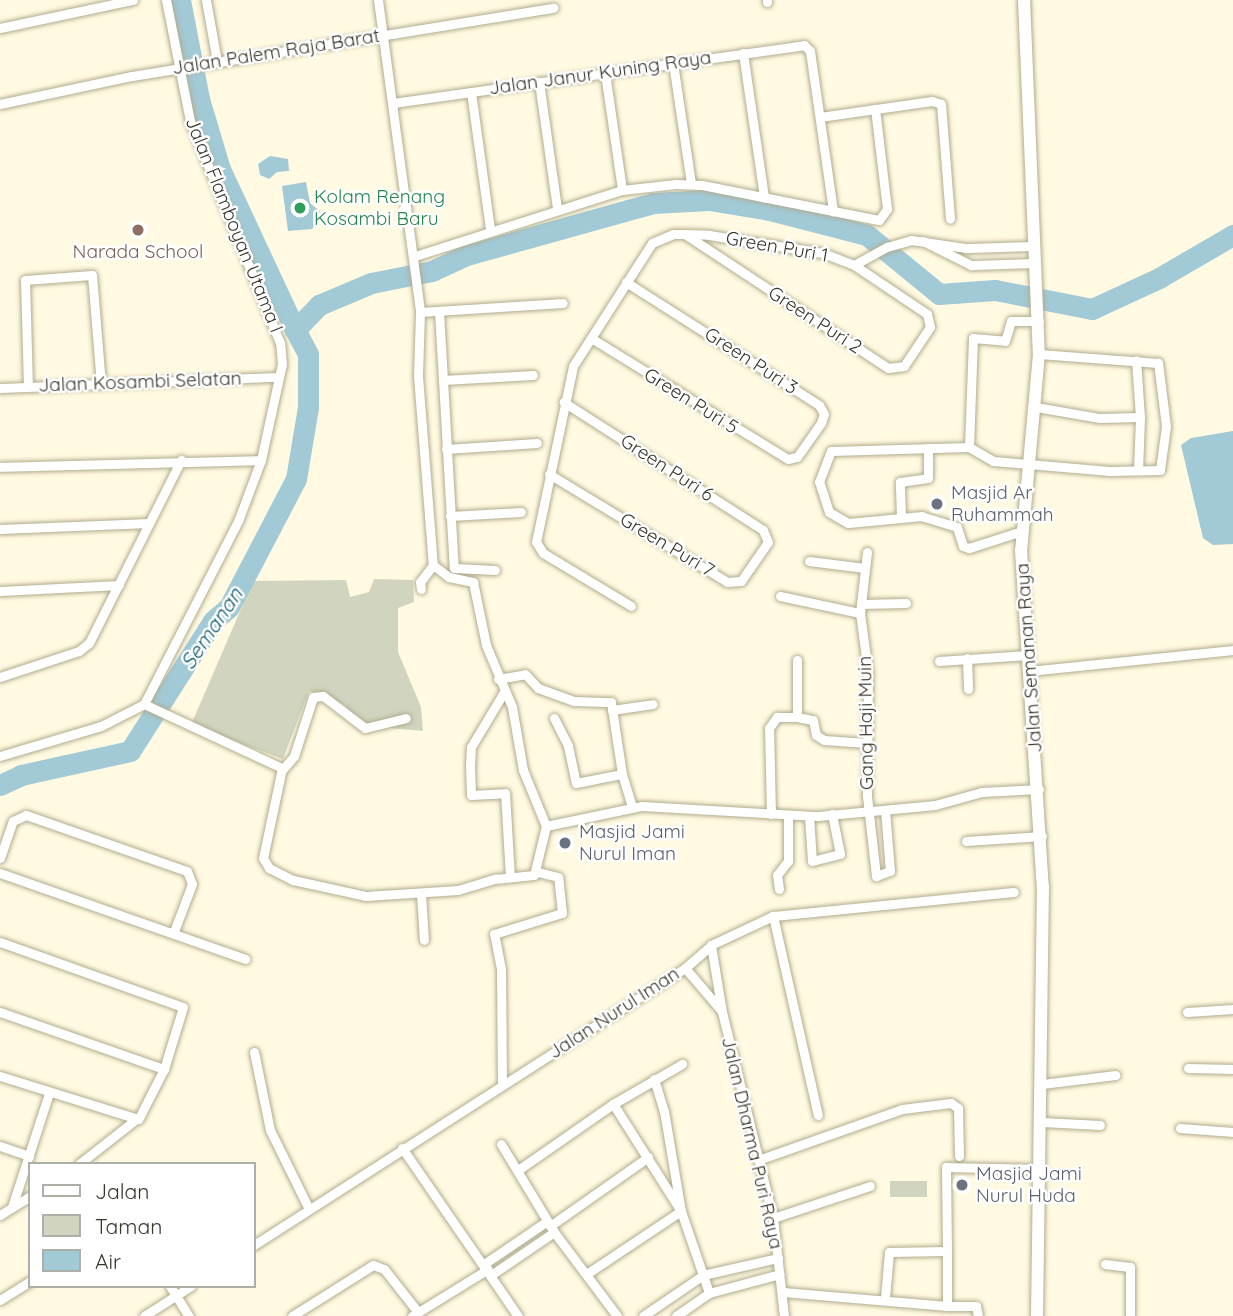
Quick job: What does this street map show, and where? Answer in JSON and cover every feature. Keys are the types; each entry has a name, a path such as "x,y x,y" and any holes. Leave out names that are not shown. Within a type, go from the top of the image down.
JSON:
{"street":[{"path":"0,28 133,0"},
{"name":"Jalan Flamboyan Utama I","path":"146,705 239,520 261,460 279,377 280,343 190,121 166,0"},
{"path":"206,0 213,63"},
{"path":"378,0 418,283 418,376 433,565 420,582 421,589"},
{"name":"Jalan Semanan Raya","path":"1024,0 1039,321 1036,407 1022,531 1028,655 1042,836 1042,1084 1037,1316"},
{"name":"Jalan Palem Raja Barat","path":"0,104 181,68 554,8"},
{"name":"Jalan Janur Kuning Raya","path":"393,103 807,46 820,117"},
{"path":"743,53 764,197"},
{"path":"673,63 691,183"},
{"path":"605,73 622,190"},
{"path":"539,82 557,208"},
{"path":"471,92 490,229"},
{"path":"833,211 820,117 932,101 941,104 950,219"},
{"path":"415,259 490,229 622,190 691,183 872,220 887,215 875,109"},
{"path":"631,606 543,553 536,538 573,366 652,243 665,236 685,234"},
{"name":"Green Puri 1","path":"685,234 794,246 854,265 927,314 930,323"},
{"name":"Green Puri 2","path":"685,234 888,368 904,366 930,323"},
{"path":"854,265 887,247 921,240 984,248 1035,246"},
{"path":"921,240 957,261 984,266 1036,263"},
{"path":"984,248 984,266"},
{"path":"28,387 25,281 92,275 101,384"},
{"name":"Green Puri 3","path":"626,282 819,405 824,414 821,423 793,459"},
{"path":"420,312 563,303"},
{"path":"439,311 455,571 495,570"},
{"path":"969,447 968,382 973,338 1004,341 1011,321 1039,321"},
{"name":"Green Puri 5","path":"591,338 793,459"},
{"path":"1022,531 965,548 957,527 922,516 848,523 829,512 819,485 828,452 969,447 993,461 1031,465 1138,470 1164,467 1166,426 1159,365 1153,361 1039,354"},
{"path":"1136,360 1140,417 1138,470"},
{"path":"443,380 533,375"},
{"name":"Jalan Kosambi Selatan","path":"0,388 279,377"},
{"name":"Green Puri 6","path":"564,402 763,530 768,538"},
{"path":"1036,407 1100,418 1140,417"},
{"path":"446,449 537,443"},
{"path":"901,516 900,482 928,478 928,448"},
{"path":"0,677 83,648 181,460"},
{"path":"0,467 181,460 261,460"},
{"name":"Green Puri 7","path":"549,474 727,582 745,578 768,538"},
{"path":"450,516 521,512"},
{"path":"0,529 149,523"},
{"name":"Gang Haji Muin","path":"867,552 861,609 869,683 867,743 872,861 876,876 890,870 885,810"},
{"path":"809,561 865,568"},
{"path":"433,565 449,577 473,582 498,680 512,707 523,770 546,826 538,872"},
{"path":"0,591 118,585"},
{"path":"780,596 861,609 906,603"},
{"path":"1030,671 1233,650"},
{"path":"939,661 1028,655"},
{"path":"967,658 968,689"},
{"path":"797,660 797,717"},
{"path":"498,680 525,674 538,688 574,701 610,701 622,774 632,807"},
{"path":"504,692 471,747 470,765 471,795 505,793 510,877"},
{"path":"406,718 365,728 323,696 313,698 294,756 282,770 263,858 269,868 293,880 366,897 421,894 538,872 558,877 562,914 494,934 501,969 502,1084"},
{"path":"612,710 653,704"},
{"path":"0,756 100,726 146,705 282,770"},
{"path":"771,814 769,729 777,717 812,719 816,735 824,740 867,743"},
{"path":"554,718 568,747 576,783 622,774"},
{"path":"546,826 632,807 809,816 935,805 982,792 1039,789"},
{"path":"779,889 779,870 788,861 788,814"},
{"path":"809,816 812,861 839,854 832,814"},
{"path":"0,858 13,821 26,815 187,871 192,884 173,933"},
{"path":"966,841 1042,836"},
{"path":"0,873 245,959"},
{"name":"Jalan Nurul Iman","path":"256,1244 685,968 711,945 773,916 1014,891"},
{"path":"421,894 424,940"},
{"path":"773,916 818,1115"},
{"path":"0,942 181,1004 184,1011 164,1069 138,1119 86,1162"},
{"name":"Jalan Dharma Puri Raya","path":"711,945 722,1012 773,1218 784,1316"},
{"name":"Jalan Dharma Puri Raya","path":"685,968 722,1012"},
{"path":"1187,1012 1233,1009"},
{"path":"0,1013 164,1069"},
{"path":"254,1052 270,1130 309,1209"},
{"path":"518,1170 613,1104 682,1063"},
{"path":"1188,1068 1233,1069"},
{"path":"1042,1084 1115,1075"},
{"path":"0,1076 138,1119"},
{"path":"654,1079 664,1111 681,1211 709,1293"},
{"path":"12,1207 50,1093"},
{"path":"758,1160 902,1109 951,1103 958,1108 959,1156"},
{"path":"613,1104 681,1211"},
{"path":"1041,1122 1100,1125"},
{"path":"1181,1128 1233,1132"},
{"path":"501,1144 550,1227 588,1273 617,1316"},
{"path":"0,1146 29,1156"},
{"path":"402,1148 518,1316"},
{"path":"292,1316 373,1265 384,1269 415,1314 488,1270 648,1157"},
{"path":"947,1306 946,1167 1041,1169"},
{"path":"773,1218 870,1186"},
{"path":"0,1214 28,1197"},
{"path":"588,1273 681,1211"},
{"path":"886,1298 889,1252 947,1251"},
{"path":"643,1316 703,1275 778,1258"},
{"path":"1105,1264 1130,1267 1130,1316"},
{"path":"676,1316 709,1293 780,1274"},
{"path":"0,1300 28,1283"},
{"path":"171,1288 188,1316"},
{"path":"145,1316 188,1288"},
{"path":"783,1292 886,1298 935,1311 947,1306 976,1306 978,1316"}],"green space":[{"path":"374,579 413,580 414,602 398,608 398,652 421,707 423,731 358,725 345,705 309,691 283,759 191,725 253,581 346,580 350,597 369,592"},
{"path":"890,1181 927,1181 927,1197 890,1197"}],"water":[{"path":"270,156 288,159 289,171 277,172 269,179 260,175 258,164"},
{"name":"Kolam Renang Kosambi Baru","path":"306,182 310,203 322,213 312,229 288,231 282,186"},
{"path":"1233,431 1233,544 1213,545 1203,538 1181,445 1191,438"}],"waterway":[{"path":"180,0 199,99 220,169 295,330 319,305 371,283 432,271 467,255 653,203 709,200 770,210 867,235 939,294 995,290 1092,309 1159,278 1233,235"},
{"name":"Semanan","path":"0,785 21,775 130,751 213,621 229,607 296,479 308,407 308,354 295,330"}],"place":[{"name":"Kolam Renang Kosambi Baru","path":"300,208"},
{"name":"Narada School","path":"138,230"},
{"name":"Masjid Ar Ruhammah","path":"937,504"},
{"name":"Masjid Jami Nurul Iman","path":"565,843"},
{"name":"Masjid Jami Nurul Huda","path":"962,1185"}]}
